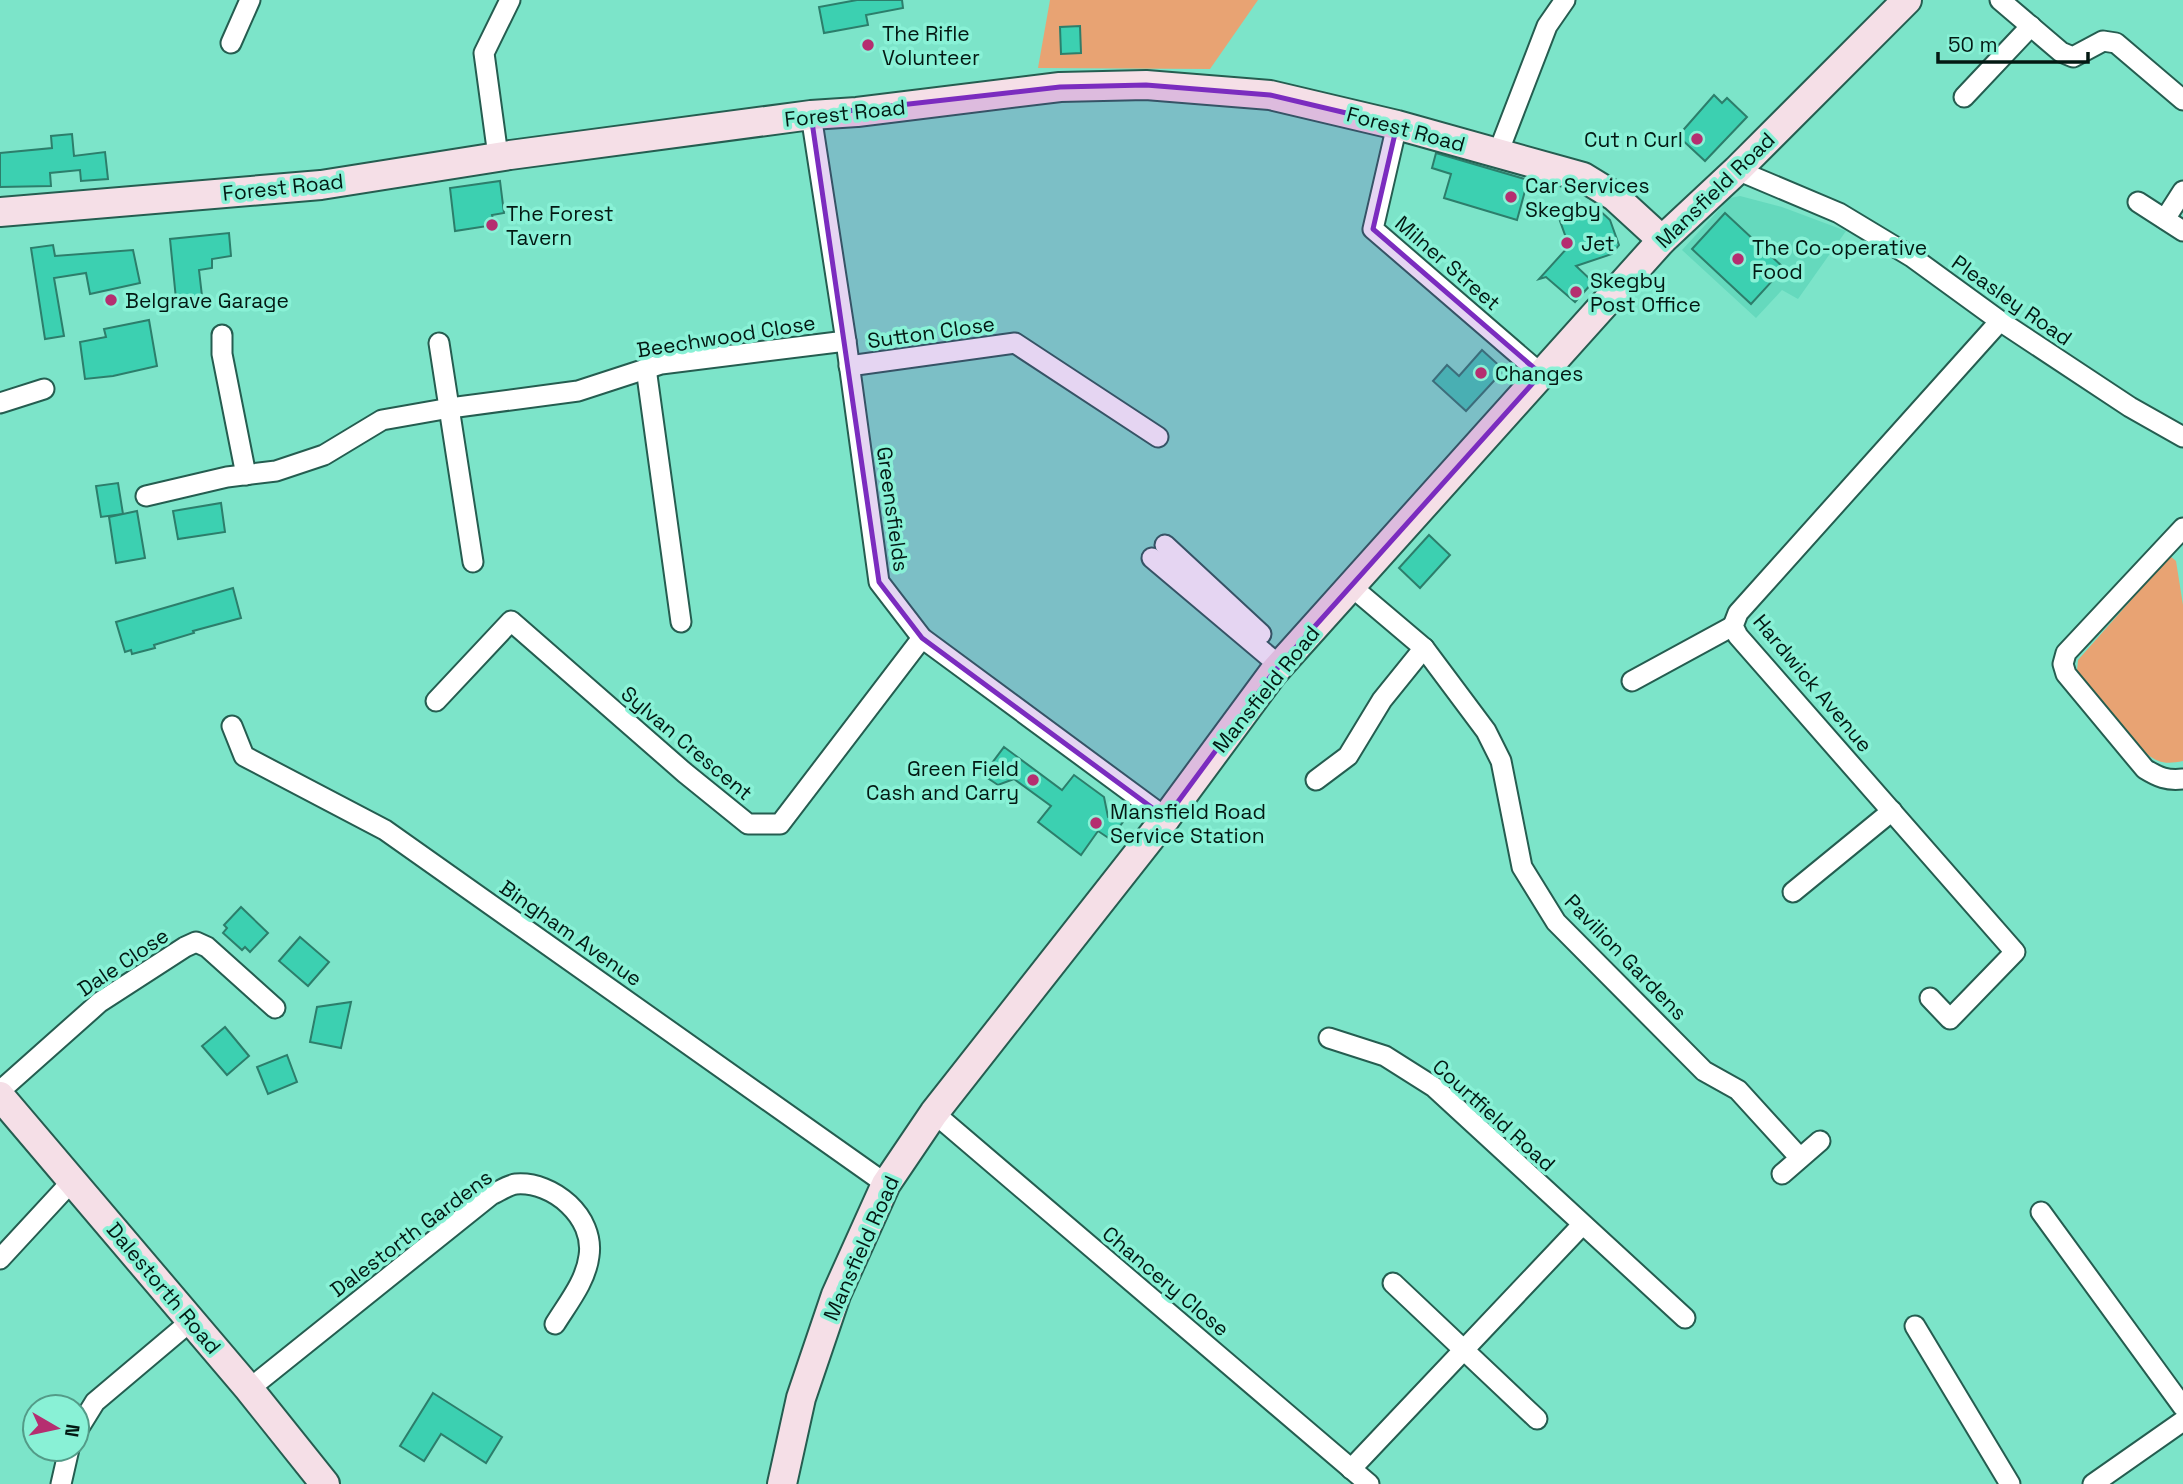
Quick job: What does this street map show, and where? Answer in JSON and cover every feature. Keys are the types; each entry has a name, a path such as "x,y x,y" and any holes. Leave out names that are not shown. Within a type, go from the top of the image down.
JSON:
{"street":[{"path":"231,43 250,0"},
{"path":"498,156 484,53 510,0"},
{"path":"1498,153 1547,26 1565,0"},
{"name":"Mansfield Road","path":"782,1484 801,1398 836,1294 886,1184 934,1113 1166,818 1284,662 1661,240 1737,170 1907,0"},
{"path":"2000,0 2061,52 2073,57 2103,41 2116,43 2130,52 2183,100"},
{"path":"1965,97 2031,26"},
{"name":"Forest Road","path":"0,212 321,185 498,156 811,115 857,112 1060,87 1146,85 1270,95 1397,125 1583,177 1614,196 1661,240"},
{"name":"Greensfields","path":"811,115 879,582 922,638 1166,818"},
{"name":"Milner Street","path":"1397,125 1373,229 1541,374"},
{"name":"Pleasley Road","path":"1737,170 1839,213 1912,257 2000,321 2130,407 2183,436"},
{"path":"2165,219 2183,191"},
{"path":"2138,202 2183,231"},
{"name":"Hardwick Avenue","path":"1930,998 1950,1019 2015,952 1738,636 1734,626 1738,613 2000,321"},
{"path":"222,335 222,354 246,475"},
{"name":"Beechwood Close","path":"146,496 227,477 276,471 324,455 382,420 578,391 661,364 846,341"},
{"path":"439,342 473,562"},
{"name":"Sutton Close","path":"849,366 1015,343 1158,437"},
{"path":"646,368 681,622"},
{"path":"0,402 44,389"},
{"path":"2183,528 2066,653 2063,664 2066,674 2144,769 2157,777 2183,779"},
{"path":"1159,552 1284,662"},
{"name":"Pavilion Gardens","path":"1352,587 1424,648 1486,731 1501,761 1522,867 1556,922 1704,1071 1738,1090 1800,1158"},
{"name":"Sylvan Crescent","path":"436,701 511,621 685,774 748,824 780,824 922,638"},
{"path":"1632,681 1734,626"},
{"path":"1316,780 1348,756 1382,700 1424,648"},
{"name":"Bingham Avenue","path":"232,726 244,756 385,830 886,1184"},
{"path":"1793,892 1892,811"},
{"name":"Dale Close","path":"0,1093 100,1002 196,942 207,947 275,1008"},
{"name":"Courtfield Road","path":"1329,1038 1385,1056 1434,1087 1685,1318"},
{"name":"Dalestorth Road","path":"0,1093 249,1389 325,1484"},
{"name":"Chancery Close","path":"934,1113 1369,1484"},
{"path":"1782,1174 1820,1141"},
{"path":"0,1259 73,1180"},
{"name":"Dalestorth Gardens","path":"249,1389 491,1195 515,1184 544,1188 561,1198 587,1230 590,1252 587,1268 555,1324"},
{"path":"2041,1212 2183,1407"},
{"path":"1351,1469 1582,1225"},
{"path":"1393,1283 1537,1419"},
{"path":"91,1408 95,1402 191,1321"},
{"path":"1915,1326 2010,1484"},
{"path":"2093,1484 2183,1421"},
{"path":"61,1484 66,1463"}],"highlighted area":[{"path":"1146,85 1270,95 1397,125 1373,229 1541,374 1273,673 1166,818 922,638 879,582 811,115 1060,87"}],"shaded area":[{"path":"1050,0 1258,0 1210,69 1038,68"},
{"path":"1740,196 1782,207 1846,231 1798,299 1782,290 1756,318 1682,250 1730,198"},
{"path":"2170,556 2176,561 2183,605 2183,761 2168,763 2147,754 2077,671 2078,660"}],"building":[{"path":"857,0 902,0 903,8 866,15 868,25 824,33 819,7"},
{"path":"1080,26 1081,53 1061,54 1060,27"},
{"path":"1714,95 1722,103 1727,98 1747,117 1705,161 1678,136"},
{"path":"72,134 74,156 105,152 108,179 81,181 80,170 50,173 51,186 0,187 0,153 52,148 51,136"},
{"path":"1436,153 1528,180 1517,220 1444,198 1451,174 1432,168"},
{"path":"500,181 504,213 492,215 494,225 455,231 450,188"},
{"path":"1597,208 1610,220 1619,245 1612,254 1576,266 1593,282 1575,302 1546,277 1539,279 1569,246 1560,221"},
{"name":"The Co-operative Food","path":"1725,213 1784,268 1751,304 1692,249"},
{"path":"229,233 231,256 212,259 212,268 199,270 202,296 176,299 170,239"},
{"path":"53,245 55,256 133,250 140,283 90,294 86,273 54,278 64,336 45,339 31,248"},
{"path":"149,320 157,366 85,379 80,342 106,337 104,329"},
{"path":"1482,350 1504,370 1466,411 1433,381 1447,365 1459,376"},
{"path":"118,483 123,514 101,517 96,486"},
{"path":"221,503 225,532 178,539 173,511"},
{"path":"137,511 145,558 116,563 109,517"},
{"path":"1429,535 1450,555 1420,588 1399,568"},
{"path":"233,588 241,618 193,631 194,633 154,645 155,648 132,654 131,650 125,652 116,622"},
{"path":"1004,747 1062,790 1074,775 1104,797 1108,817 1123,822 1110,839 1098,831 1081,855 1038,822 1051,806 1014,779 998,785 983,775"},
{"path":"241,907 268,933 250,952 245,947 242,950 223,933 227,928 224,925"},
{"path":"300,937 329,962 308,986 279,961"},
{"path":"351,1002 341,1048 310,1042 317,1007"},
{"path":"225,1027 249,1056 227,1075 202,1046"},
{"path":"287,1055 297,1082 268,1094 257,1067"},
{"path":"433,1393 502,1437 486,1463 441,1434 424,1461 400,1446"}],"place":[{"name":"The Rifle Volunteer","path":"868,45"},
{"name":"Cut n Curl","path":"1697,139"},
{"name":"Car Services Skegby","path":"1511,197"},
{"name":"The Forest Tavern","path":"492,225"},
{"name":"Jet","path":"1567,243"},
{"name":"The Co-operative Food","path":"1738,259"},
{"name":"Skegby Post Office","path":"1576,292"},
{"name":"Belgrave Garage","path":"111,300"},
{"name":"Changes","path":"1481,373"},
{"name":"Green Field Cash and Carry","path":"1033,780"},
{"name":"Mansfield Road Service Station","path":"1096,823"}]}
